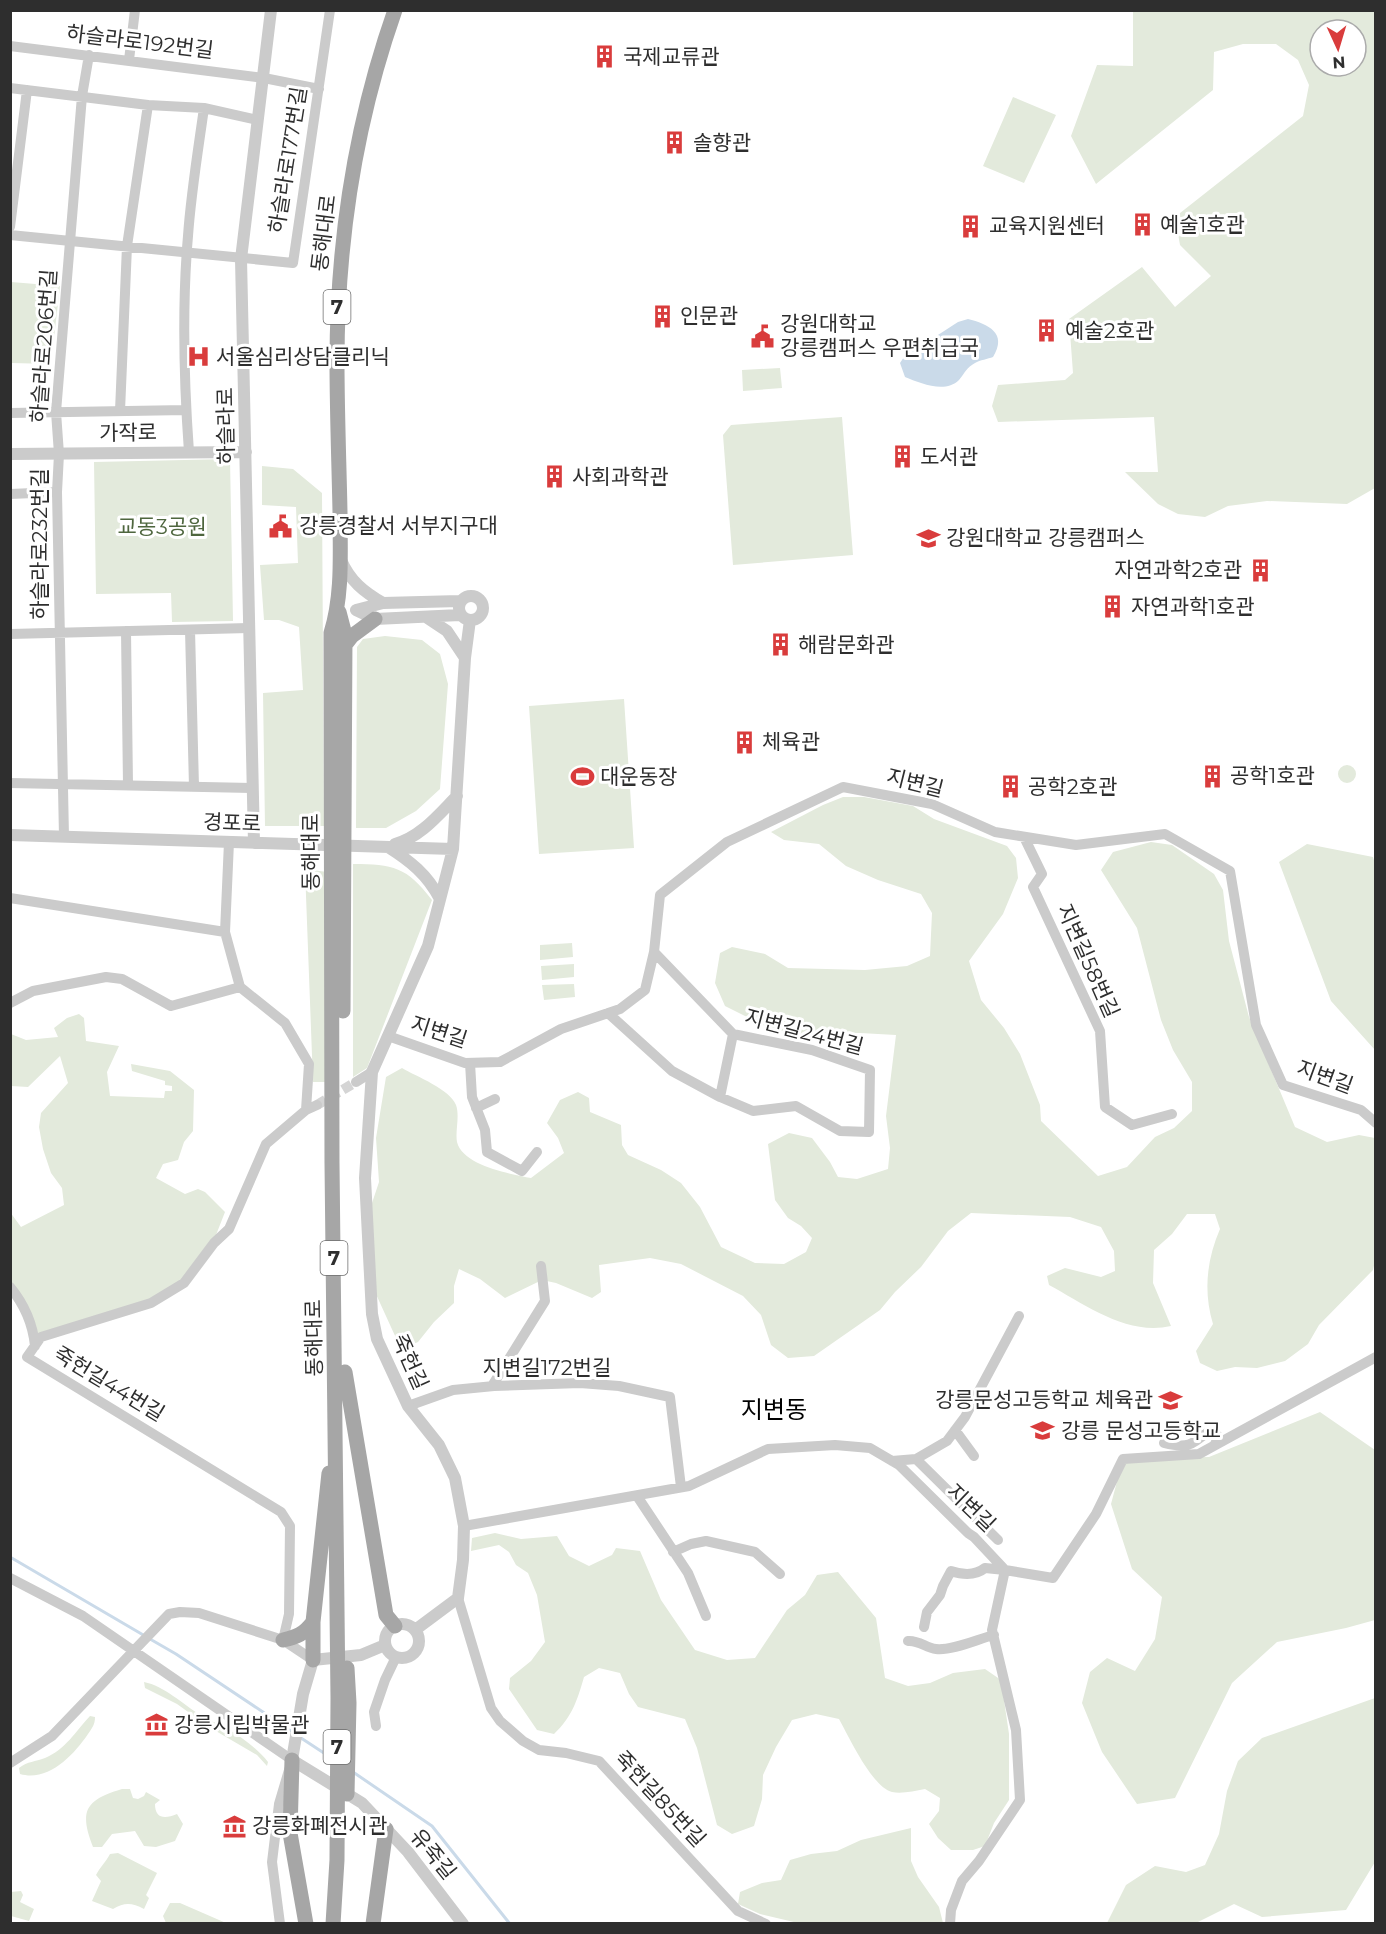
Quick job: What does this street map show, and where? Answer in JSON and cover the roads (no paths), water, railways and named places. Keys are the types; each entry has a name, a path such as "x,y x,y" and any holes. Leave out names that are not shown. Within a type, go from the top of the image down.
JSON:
{"main road":[{"name":"동해대로","path":"343,1923 344,1700 342,1646 345,1372 338,824 332,633 338,609 340,558 338,305 341,257 358,140 395,10"},
{"name":"동해대로","path":"338,609 345,635 338,824"},
{"path":"345,645 352,636 375,620"},
{"name":"동해대로","path":"338,869 332,1163 342,1646"},
{"path":"345,1372 386,1615 395,1626"},
{"path":"313,1660 324,1509 336,1420"},
{"path":"283,1640 305,1633 314,1622"},
{"path":"292,1760 290,1833 306,1923"},
{"name":"동해대로","path":"333,1923 342,1798"},
{"path":"373,1923 386,1829"}],"street":[{"path":"129,60 135,10"},
{"name":"하슬라로","path":"254,843 241,259 271,10"},
{"name":"하슬라로177번길","path":"241,259 293,263 330,10"},
{"name":"하슬라로192번길","path":"10,46 264,78 319,89"},
{"name":"하슬라로206번길","path":"59,454 56,412 82,96 89,55"},
{"path":"10,88 148,105 204,108 258,120"},
{"path":"10,227 27,90"},
{"path":"120,411 127,246 148,105"},
{"path":"189,452 186,410 187,252 204,108"},
{"name":"하슬라로206번길","path":"10,235 241,259"},
{"path":"10,413 186,410"},
{"name":"가작로","path":"10,454 246,452"},
{"name":"하슬라로232번길","path":"59,454 57,492 64,837"},
{"path":"10,494 57,492"},
{"path":"340,558 352,580 383,603"},
{"path":"356,610 375,620 426,617 465,618 477,618 482,613 481,602 472,596 460,601 458,608 465,618 465,658 453,849 428,946 372,1072 356,1082"},
{"path":"338,609 356,610 383,603 460,601"},
{"path":"426,617 447,631 465,658"},
{"name":"하슬라로232번길","path":"10,634 249,628"},
{"path":"190,630 194,787"},
{"path":"126,631 128,785"},
{"path":"10,783 252,788"},
{"name":"지변길","path":"388,1036 465,1063 500,1062 561,1029 620,1009 645,990 654,952 660,895 727,842 843,787 932,804 995,832 1076,845 1165,834 1230,871 1256,1025 1283,1085 1361,1110 1376,1123"},
{"path":"387,846 405,841 429,825 457,796"},
{"name":"경포로","path":"10,836 453,849"},
{"name":"지변길58번길","path":"1024,837 1042,874 1033,887 1100,1031 1105,1107 1132,1125 1172,1114"},
{"path":"229,842 225,932 240,987 285,1023 309,1064 306,1110"},
{"path":"387,846 412,862 424,874 440,899"},
{"path":"10,898 225,932"},
{"name":"지변길24번길","path":"654,952 733,1034 812,1050 870,1070 869,1132 840,1131 796,1106 753,1111 720,1097"},
{"path":"10,1003 33,991 106,977 122,979 171,1006 240,987"},
{"path":"608,1013 672,1071 720,1097 733,1034"},
{"path":"470,1063 472,1097 485,1130 487,1152 522,1171 537,1152"},
{"name":"죽헌길","path":"372,1072 365,1178 372,1314 377,1339 408,1406 439,1445 455,1478 464,1526 463,1560 458,1598"},
{"path":"476,1108 495,1100"},
{"name":"죽헌길44번길","path":"283,1640 289,1614 290,1526 281,1512 27,1357 41,1337 151,1303 183,1283 213,1243 229,1229 266,1144 306,1110 317,1105"},
{"path":"492,1386 544,1301 541,1266"},
{"path":"10,1287 24,1307 34,1335 34,1346"},
{"path":"892,1461 916,1459 947,1441 965,1417 1018,1316"},
{"path":"924,1627 927,1612 940,1595 951,1571 970,1574 979,1573 985,1568 1053,1578 1096,1514 1123,1459 1199,1454 1376,1357"},
{"name":"지변길172번길","path":"408,1406 453,1390 492,1386 590,1384 619,1386 670,1397 681,1487"},
{"path":"955,1430 974,1456"},
{"path":"1164,1443 1178,1446 1192,1445 1210,1430 1217,1435 1214,1446"},
{"name":"지변길","path":"464,1526 689,1486 768,1449 835,1445 870,1448 899,1465 1005,1570"},
{"path":"916,1459 998,1540"},
{"path":"637,1496 688,1573 706,1616"},
{"path":"673,1552 691,1544 706,1541 755,1552 780,1574"},
{"path":"950,1923 951,1910 962,1881 980,1861 1020,1800 1017,1730 992,1630 1005,1570"},
{"name":"유죽길","path":"10,1578 136,1647 292,1760 362,1803 408,1852 463,1923"},
{"path":"415,1630 458,1598"},
{"name":"죽헌길85번길","path":"458,1598 491,1708 501,1721 523,1741 539,1750 566,1753 599,1761 738,1911 766,1923"},
{"path":"10,1763 52,1736 169,1614 199,1613 283,1640 313,1660 361,1655 385,1645"},
{"path":"406,1625 415,1630 418,1640 416,1651 407,1657 396,1657 387,1650 385,1645 387,1634 395,1626 406,1625"},
{"path":"908,1641 916,1640 933,1649 945,1649 994,1635"},
{"path":"376,1726 374,1712 396,1657"},
{"path":"280,1923 272,1862 279,1804 292,1760 303,1694 313,1660"}],"water":[{"path":"968,319 994,331 998,342 993,357 972,365 959,380 947,386 932,386 905,377 900,363 904,357 958,322"}],"waterway":[{"path":"10,1557 145,1636"},
{"path":"150,1639 293,1732"},
{"path":"298,1736 333,1759"},
{"path":"353,1772 432,1826 510,1924"}],"tunnel":[{"path":"317,1105 356,1082"}],"place":[{"name":"국제교류관","path":"605,57"},
{"name":"솔향관","path":"675,143"},
{"name":"예술1호관","path":"1142,225"},
{"name":"교육지원센터","path":"971,226"},
{"name":"인문관","path":"662,316"},
{"name":"예술2호관","path":"1047,331"},
{"name":"강원대학교 강릉캠퍼스 우편취급국","path":"762,336"},
{"name":"서울심리상담클리닉","path":"198,357"},
{"name":"도서관","path":"902,457"},
{"name":"사회과학관","path":"554,477"},
{"name":"강릉경찰서 서부지구대","path":"281,526"},
{"name":"강원대학교 강릉캠퍼스","path":"928,538"},
{"name":"자연과학2호관","path":"1260,570"},
{"name":"자연과학1호관","path":"1113,607"},
{"name":"해람문화관","path":"780,645"},
{"name":"체육관","path":"744,742"},
{"name":"공학1호관","path":"1212,776"},
{"name":"대운동장","path":"582,777"},
{"name":"공학2호관","path":"1010,787"},
{"name":"강릉문성고등학교 체육관","path":"1171,1400"},
{"name":"강릉 문성고등학교","path":"1043,1431"},
{"name":"강릉시립박물관","path":"156,1725"},
{"name":"강릉화폐전시관","path":"234,1826"}],"district":[{"name":"지변동","path":"774,1410"}],"park label":[{"name":"교동3공원","path":"162,527"}]}
